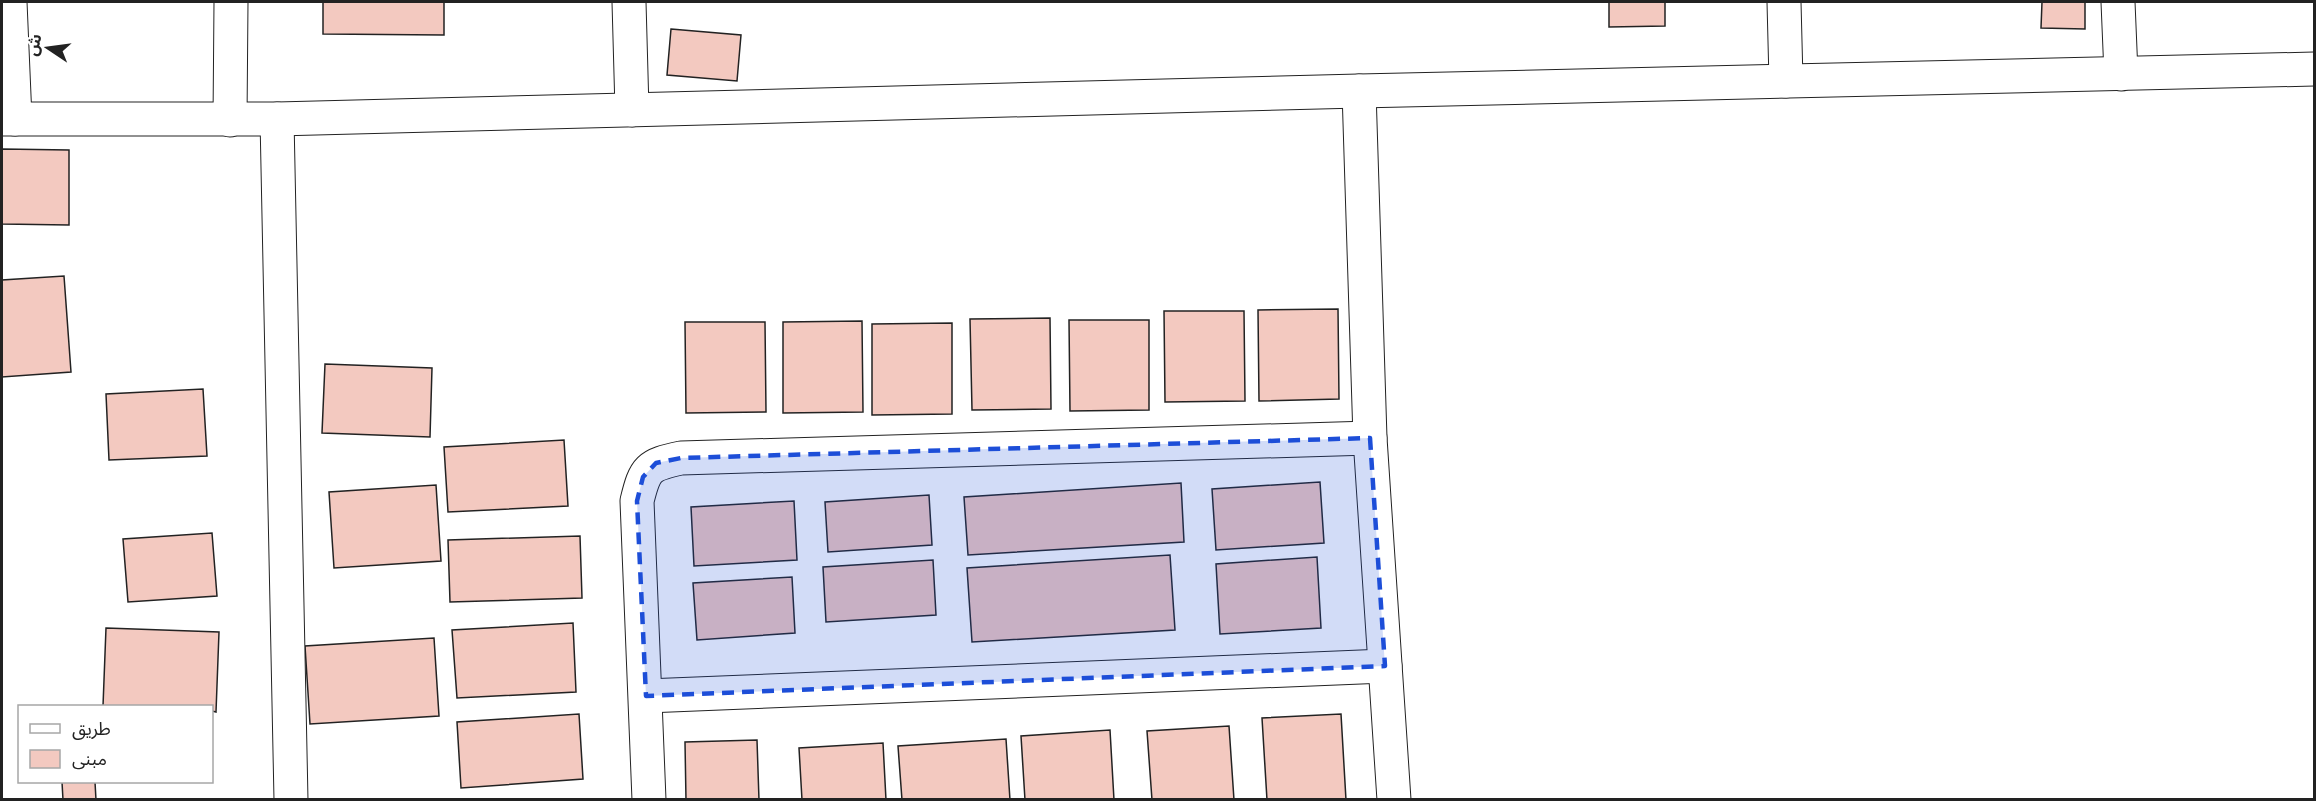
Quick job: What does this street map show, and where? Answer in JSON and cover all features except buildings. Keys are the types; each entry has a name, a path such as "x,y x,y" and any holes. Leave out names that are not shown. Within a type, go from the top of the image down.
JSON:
{"street":[{"path":"10,2 8,119 277,120 1359,91 2314,69"},
{"path":"230,120 231,2"},
{"path":"629,2 632,110"},
{"path":"1784,2 1786,81"},
{"path":"2118,2 2121,74"},
{"path":"1359,91 1370,438 1395,800"},
{"path":"277,120 291,800"},
{"path":"650,800 637,501 643,477 656,463 693,457 1370,438"},
{"path":"646,696 1385,666"}],"highlighted area":[{"path":"1370,438 1385,666 646,696 637,501 643,477 656,463 681,458"}]}
